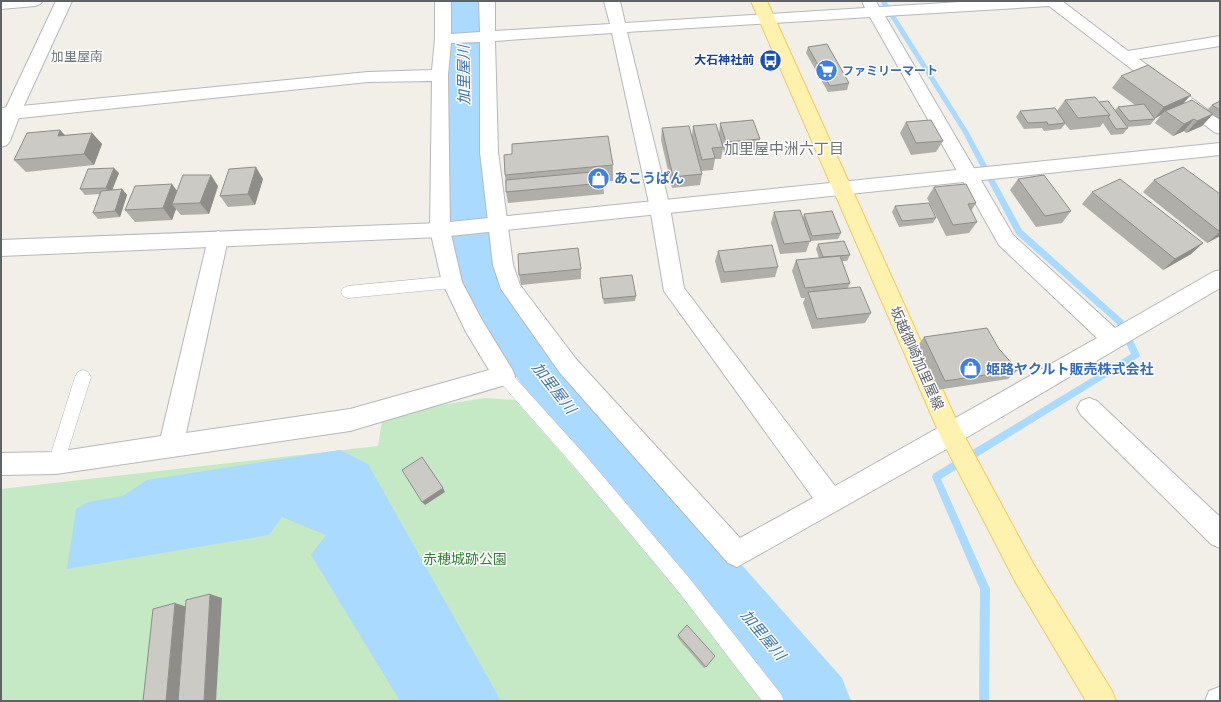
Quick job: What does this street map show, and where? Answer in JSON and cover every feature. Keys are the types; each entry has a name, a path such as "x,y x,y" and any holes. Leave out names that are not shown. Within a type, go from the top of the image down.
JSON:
{"main road":[{"name":"坂越御崎加里屋線","path":"759,1 840,187 959,450 1025,574 1102,701"}],"street":[{"path":"1,4 35,1"},
{"path":"1,141 7,113 64,1"},
{"path":"1,464 56,463 350,420 504,376 474,326 452,282 444,229 440,75 443,38 443,1"},
{"path":"487,1 488,152 495,225 503,265 511,289 568,366 737,554 831,502 959,450 1121,334 1220,278"},
{"path":"612,1 620,28 660,208 674,290 831,502"},
{"path":"443,38 767,20 871,7 1051,1 1220,128"},
{"path":"871,7 979,174 1006,240 1121,334"},
{"path":"1126,56 1220,41"},
{"path":"7,113 368,77 440,75"},
{"path":"1,248 444,229 495,225 840,187 1220,149"},
{"path":"171,446 218,239"},
{"path":"1089,408 1220,535"}],"lane":[{"path":"348,292 452,282"},
{"path":"504,376 580,460 679,579 774,701"},
{"path":"56,463 83,377"}],"green space":[{"name":"赤穂城跡公園","path":"485,398 515,400 778,701 1,701 1,489 378,446 382,421 435,406"}],"water":[{"path":"340,450 368,464 501,701 400,701 311,555 326,535 282,517 269,535 67,569 76,509 88,502 123,496 147,480"}],"building":[{"name":"ファミリーマート","path":"827,44 849,83 830,86 808,47"},
{"path":"1148,65 1191,95 1164,107 1121,76"},
{"path":"1095,97 1110,115 1078,118 1065,100"},
{"path":"1192,100 1213,114 1197,121 1194,119 1184,124 1165,111"},
{"path":"1108,101 1128,128 1116,129 1108,117 1110,115 1099,102"},
{"path":"1220,101 1220,110 1212,105"},
{"path":"1144,104 1155,119 1129,121 1118,107"},
{"path":"1055,108 1065,123 1048,125 1047,122 1028,123 1020,111"},
{"path":"753,120 760,139 726,142 720,123"},
{"path":"931,120 943,141 916,143 906,122"},
{"path":"716,124 723,147 712,148 715,158 702,160 693,126"},
{"path":"689,126 702,174 673,177 662,128"},
{"path":"60,130 58,136 92,133 84,154 14,160 27,133"},
{"path":"608,136 613,165 505,175 504,155 512,154 512,144"},
{"path":"256,167 248,194 220,196 229,169"},
{"path":"1183,167 1220,194 1220,232 1154,180"},
{"path":"114,168 106,188 80,189 88,169"},
{"path":"602,171 603,183 506,192 506,180"},
{"path":"183,175 211,175 200,203 172,204"},
{"path":"1044,175 1071,211 1045,216 1018,179"},
{"path":"1120,179 1203,243 1175,259 1092,192"},
{"path":"172,184 163,208 125,210 135,186"},
{"path":"966,184 976,203 968,204 977,222 953,225 934,187"},
{"path":"122,189 115,211 93,213 101,191"},
{"path":"929,203 936,218 902,221 895,206"},
{"path":"800,210 811,241 784,244 774,212"},
{"path":"832,211 841,233 812,236 804,214"},
{"path":"844,241 850,255 823,257 818,244"},
{"path":"772,245 778,267 724,272 718,251"},
{"path":"578,248 581,269 519,275 518,254"},
{"path":"840,256 850,283 805,288 796,260"},
{"path":"632,275 636,296 603,299 600,278"},
{"path":"860,287 871,313 817,319 808,292"},
{"path":"987,328 999,349 1018,370 945,381 924,337"},
{"path":"422,457 443,488 422,502 402,470"},
{"path":"210,594 204,701 178,701 186,600"},
{"path":"175,603 166,701 143,701 153,609"},
{"path":"687,625 715,656 706,667 678,635"}],"waterway":[{"name":"加里屋川","path":"463,1 465,200 482,279 519,343 573,412 819,701"},
{"path":"883,1 965,131 1019,232 1120,322 1136,355 936,477 985,589 984,701"}],"place":[{"name":"大石神社前","path":"770,60"},
{"name":"ファミリーマート","path":"826,71"},
{"name":"あこうぱん","path":"599,178"},
{"name":"姫路ヤクルト販売株式会社","path":"971,369"}],"district":[{"name":"加里屋南","path":"77,56"},
{"name":"加里屋中洲六丁目","path":"784,149"}]}
